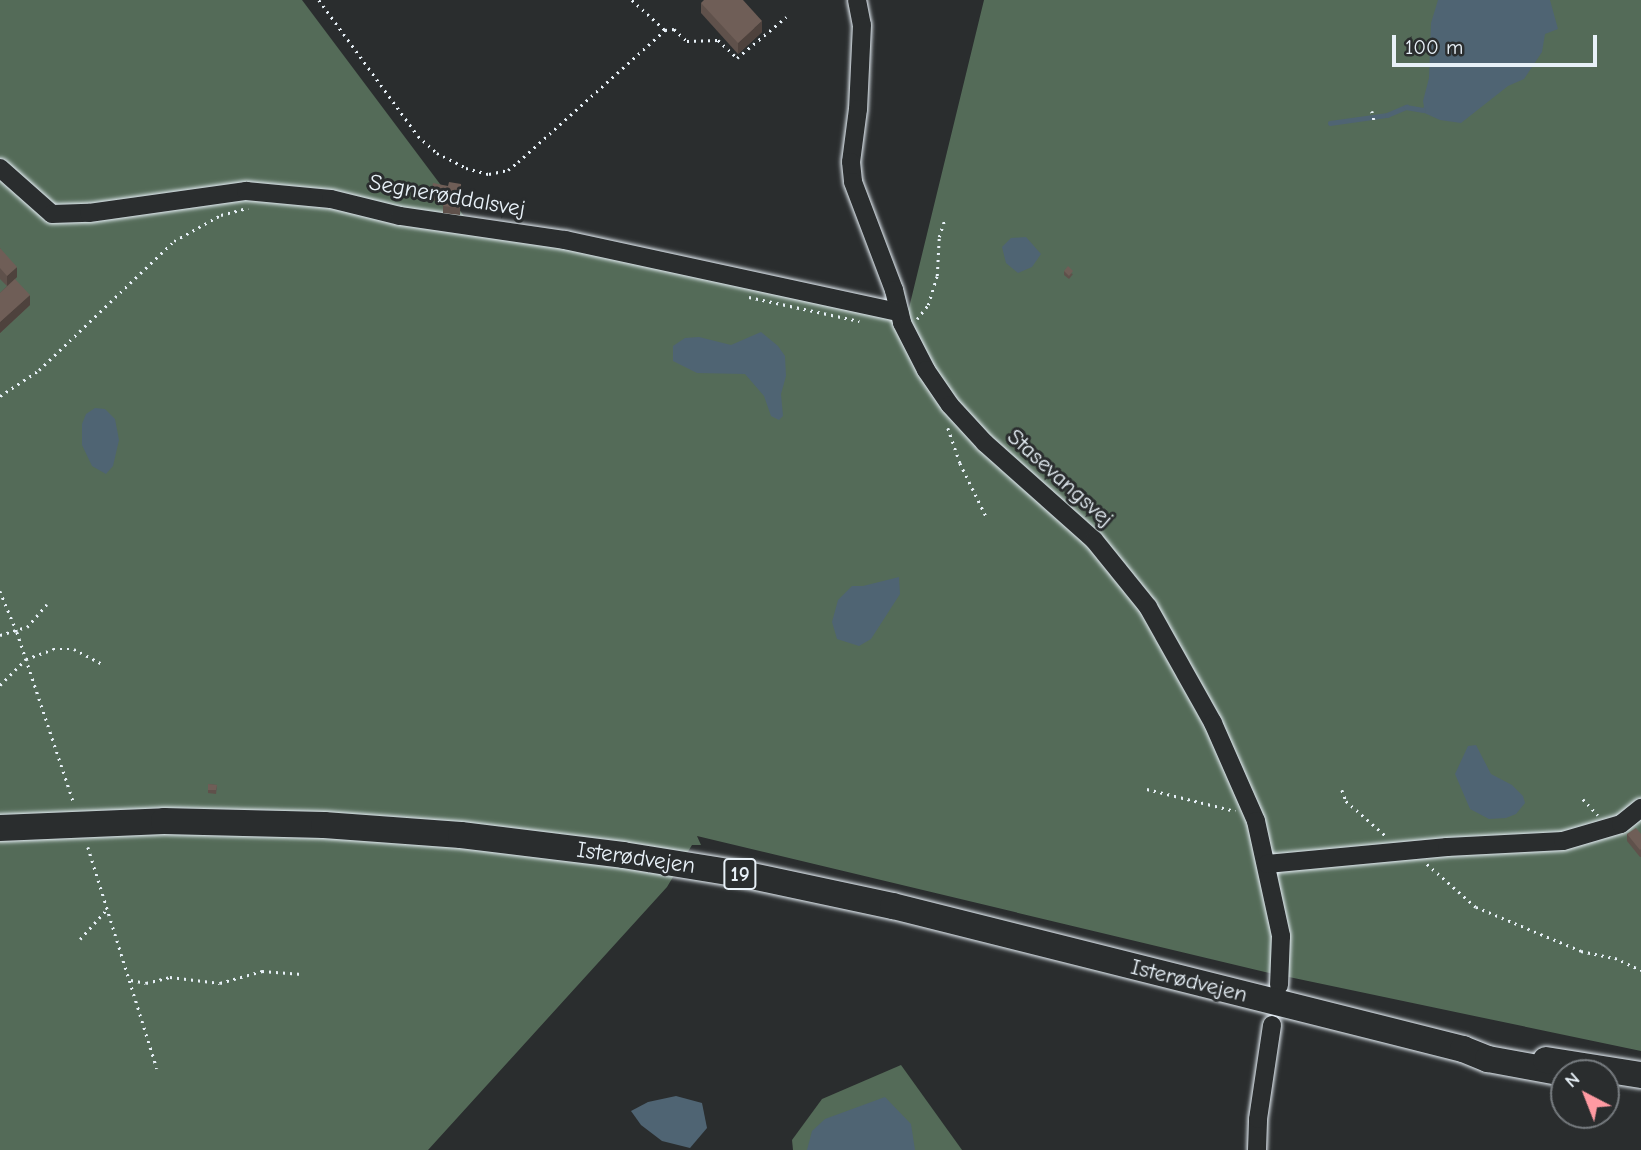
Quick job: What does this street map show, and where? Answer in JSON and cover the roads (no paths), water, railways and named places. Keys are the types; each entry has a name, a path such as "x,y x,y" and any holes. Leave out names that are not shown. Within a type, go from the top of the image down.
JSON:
{"highway":[{"name":"Isterødvejen","path":"0,828 164,821 324,825 461,835 623,855 747,876 893,906 1462,1049 1488,1059 1550,1070"},
{"name":"Isterødvejen","path":"1462,1049 1490,1050 1641,1075"},
{"path":"1620,1084 1641,1088"}],"street":[{"name":"Stasevangsvej","path":"857,0 862,25 858,109 850,162 853,182 894,290 900,317 926,370 950,405 985,443 1094,540 1148,607 1213,723 1251,810 1267,864 1281,936 1279,985"},
{"name":"Segnerøddalsvej","path":"0,168 52,214 89,213 246,191 331,199 400,216 565,240 900,317"},
{"path":"1267,864 1563,841 1621,824 1641,808"},
{"path":"1257,1150 1258,1119 1272,1025"}],"water":[{"path":"1438,0 1550,0 1558,29 1545,34 1542,52 1524,79 1508,86 1461,123 1440,120 1420,111 1424,107 1429,78 1431,23"},
{"path":"1026,237 1041,254 1032,267 1018,273 1006,263 1002,247 1011,238"},
{"path":"761,332 778,346 785,356 786,376 781,394 783,416 779,420 771,416 764,396 745,374 697,373 673,361 673,346 685,338 699,337 731,345"},
{"path":"95,408 105,409 115,419 119,440 113,466 106,474 92,466 82,445 82,424 86,414"},
{"path":"899,577 900,594 871,639 859,646 837,639 832,622 838,600 852,586"},
{"path":"1476,745 1491,774 1512,785 1523,796 1525,803 1516,814 1506,818 1489,819 1470,809 1455,774 1468,746"},
{"path":"676,1096 702,1103 707,1128 690,1148 662,1141 641,1125 631,1111 648,1102"},
{"path":"885,1097 911,1124 915,1150 807,1150 812,1131 825,1119"}],"waterway":[{"path":"1330,123 1387,115 1406,107 1423,110"}]}
